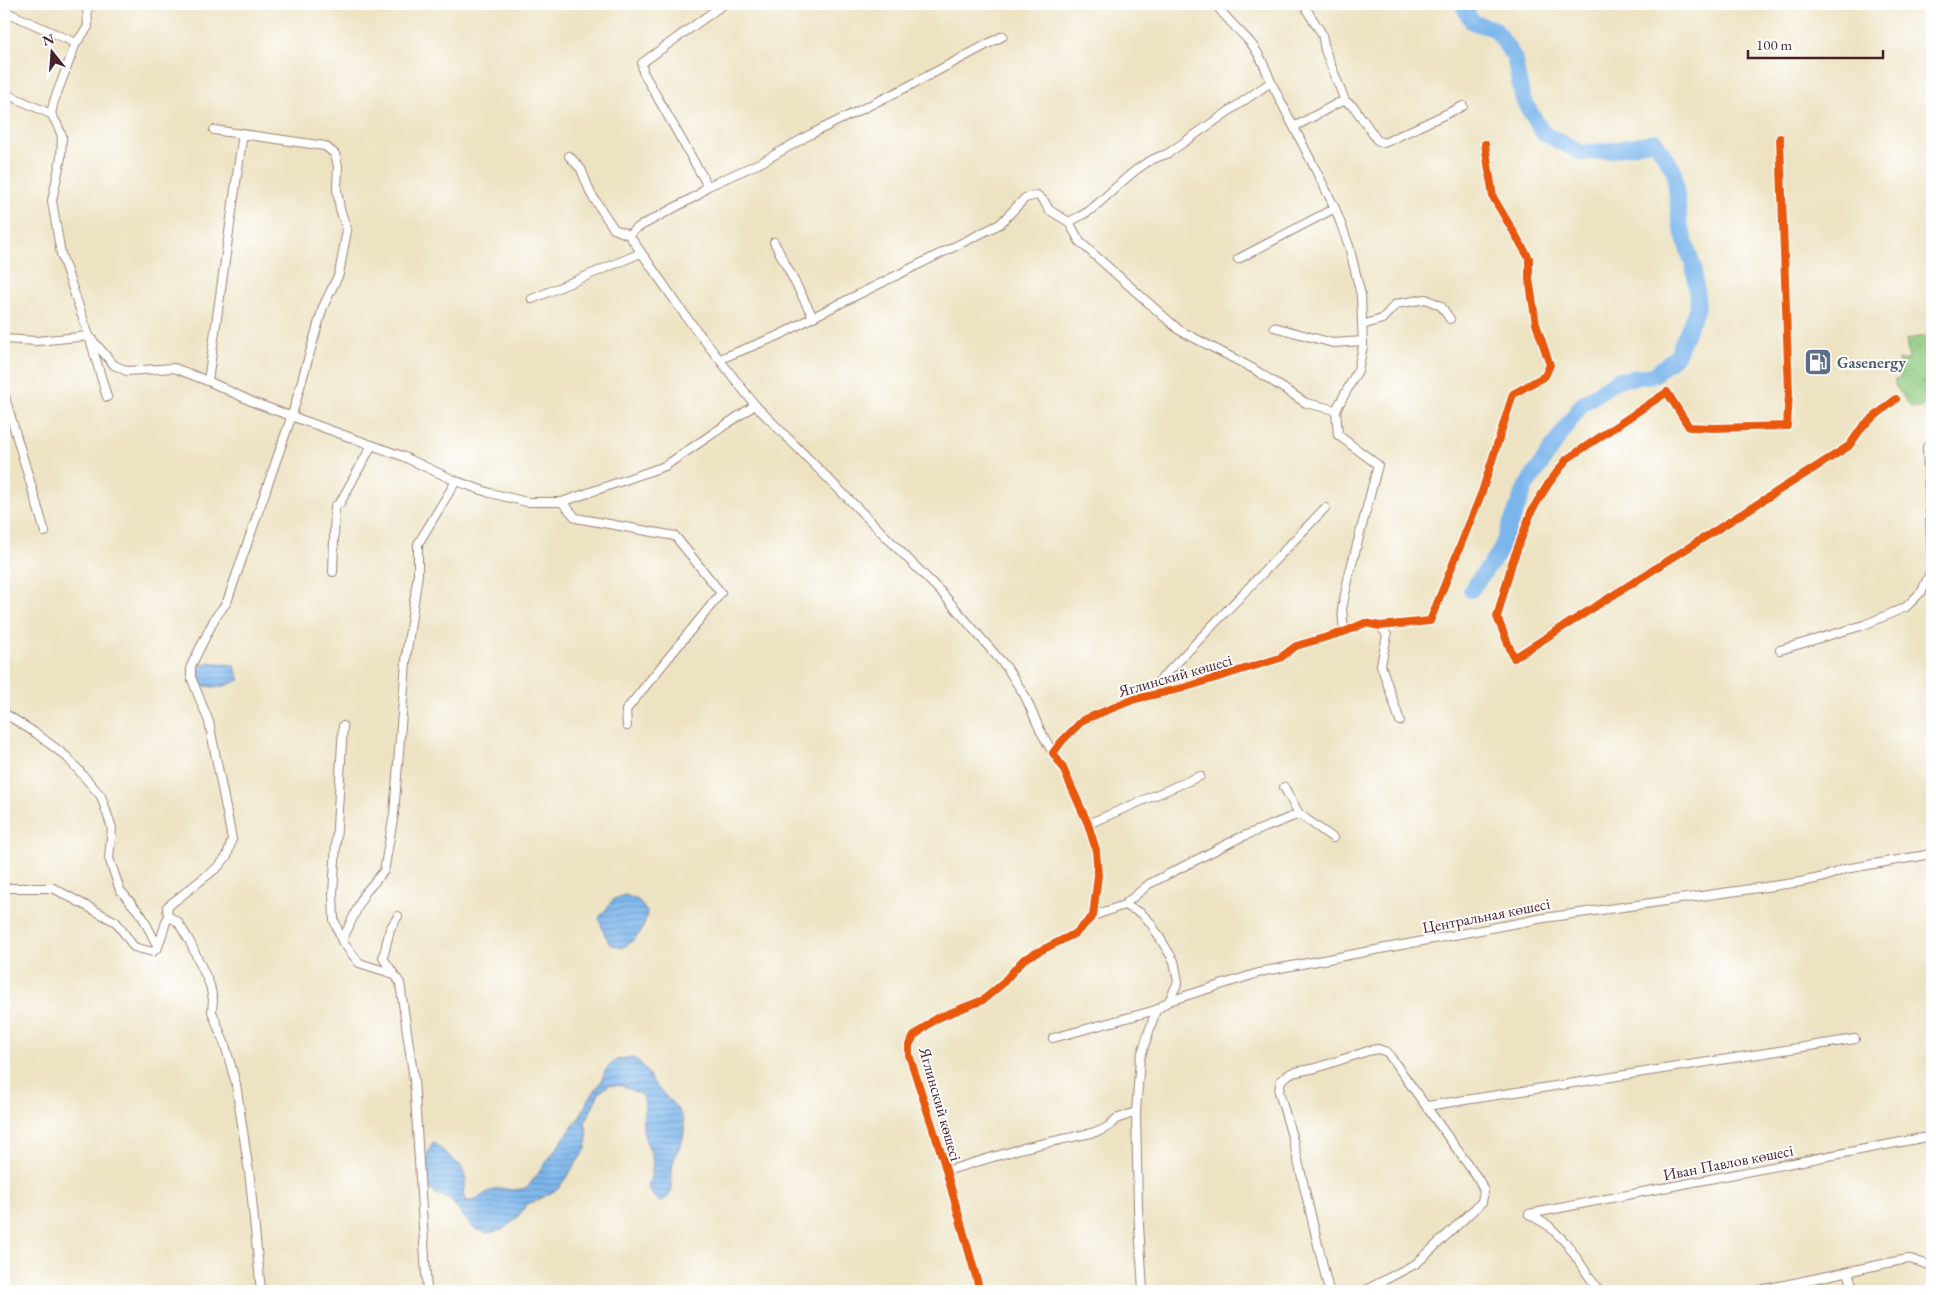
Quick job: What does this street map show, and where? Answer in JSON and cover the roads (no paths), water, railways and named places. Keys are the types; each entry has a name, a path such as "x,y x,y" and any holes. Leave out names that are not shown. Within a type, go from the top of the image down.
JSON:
{"street":[{"path":"51,114 76,42 88,27 87,4"},
{"path":"706,187 705,181 643,72 642,64 724,4"},
{"path":"1216,4 1229,21 1249,40 1264,61 1271,82 1335,208 1349,246 1361,295 1363,341 1358,370 1336,410 1338,435 1378,465 1342,609 1344,632"},
{"path":"1302,4 1322,34 1325,50 1345,101 1354,106 1377,140 1384,143 1463,106"},
{"path":"4,11 76,42"},
{"path":"629,236 635,229 698,195 706,187 762,162 811,134 905,88 1003,36"},
{"path":"1069,222 1088,212 1117,186 1156,157 1168,154 1271,82"},
{"path":"4,93 51,114 62,136 52,201 61,254 89,336 107,397"},
{"path":"1294,127 1345,101"},
{"path":"4,888 53,888 116,922 134,947 153,952 158,946 168,916 167,907 219,866 227,856 232,839 209,722 191,677 191,666 214,618 227,602 292,415 323,307 339,274 347,230 340,209 337,189 338,166 335,154 324,146 214,130"},
{"path":"208,381 243,133"},
{"path":"1780,138 1789,393 1787,426 1688,427 1667,392 1566,459 1548,483 1532,510 1512,563 1497,617 1514,658 1849,446 1863,426 1896,399"},
{"name":"Яглинский көшесі","path":"1053,753 1083,720 1146,695 1183,688 1280,658 1296,646 1344,632 1365,623 1380,626 1430,622 1482,492 1513,394 1545,376 1550,365 1536,324 1529,278 1529,258 1493,197 1485,144"},
{"path":"569,156 581,169 591,194 614,230 629,236 687,318 755,405 833,486 942,593 1007,668 1025,696 1040,730 1062,766 1088,824 1096,850 1098,875 1093,916 1124,905 1149,884 1239,838 1299,814"},
{"path":"720,359 780,335 1000,224 1025,198 1036,195 1044,201 1049,210 1069,222 1080,242 1179,330 1252,368 1306,403 1336,410"},
{"path":"1238,258 1335,208"},
{"path":"774,242 813,317"},
{"path":"532,299 641,253"},
{"path":"1362,325 1382,319 1396,304 1426,299 1441,306 1450,319"},
{"path":"1274,327 1333,343 1363,341"},
{"path":"4,339 37,341 89,336"},
{"path":"89,336 114,365 127,371 174,368 208,381 255,403 402,456 456,482 527,502 562,502 665,466 755,405"},
{"path":"4,394 45,532"},
{"path":"333,572 335,506 340,503 372,445"},
{"path":"1928,447 1932,564"},
{"path":"342,941 364,894 384,871 394,814 407,650 418,574 418,544 456,482"},
{"path":"562,502 576,518 675,536 721,593 626,710 627,726"},
{"path":"1146,695 1325,508"},
{"path":"1780,650 1864,624 1906,607 1922,591 1932,568"},
{"path":"1380,626 1387,635 1381,665 1400,721"},
{"path":"4,713 37,734 67,758 101,796 112,828 109,858 120,890 142,916 158,946"},
{"path":"343,726 332,894 334,920 342,941 359,963 394,974"},
{"path":"1088,824 1200,776"},
{"path":"1284,787 1299,814 1333,838"},
{"name":"Центральная көшесі","path":"1053,1038 1156,1010 1169,1001 1265,971 1544,918 1801,882 1824,877 1845,869 1932,854"},
{"path":"1124,905 1141,912 1150,922 1174,961 1178,982 1169,1001"},
{"path":"168,916 178,922 190,942 210,985 213,1000 212,1012 225,1045 236,1084 250,1179 261,1291"},
{"path":"398,916 390,929 383,958 400,983 414,1080 427,1291"},
{"name":"Яглинский көшесі","path":"980,1291 946,1171 909,1055 909,1045 914,1036 936,1019 983,1000 1024,959 1076,933 1093,916"},
{"path":"1143,1291 1138,1208 1136,1112 1140,1059 1156,1010"},
{"path":"1427,1106 1856,1039"},
{"path":"1329,1291 1293,1140 1279,1092 1281,1080 1291,1073 1316,1068 1378,1049 1387,1052 1479,1180 1484,1191 1482,1202 1417,1263 1364,1291"},
{"path":"946,1171 1023,1148 1100,1132 1116,1119 1136,1112"},
{"name":"Иван Павлов көшесі","path":"1599,1291 1567,1244 1549,1226 1529,1214 1932,1136"},
{"path":"1756,1291 1902,1260 1910,1259 1932,1266"},
{"path":"1848,1272 1854,1291"}],"water":[{"path":"208,662 234,665 240,680 219,688 200,685 199,667"},
{"path":"625,895 638,900 647,912 640,933 622,948 610,944 599,918 614,899"},
{"path":"632,1057 643,1066 656,1086 677,1108 683,1119 684,1132 674,1159 672,1189 669,1196 660,1203 648,1188 652,1161 643,1132 645,1104 643,1096 623,1086 609,1085 599,1093 585,1123 588,1134 586,1149 558,1189 527,1204 516,1219 502,1230 487,1233 473,1228 449,1198 434,1193 425,1182 424,1162 433,1142 462,1167 466,1179 463,1194 467,1201 476,1200 487,1192 500,1188 513,1190 527,1188 579,1118 588,1100 601,1082 606,1069 616,1060"}],"waterway":[{"path":"1462,4 1472,22 1495,29 1514,57 1523,100 1543,133 1582,153 1613,150 1655,141 1674,171 1680,225 1694,269 1698,306 1677,355 1654,375 1617,380 1581,405 1525,488 1499,553 1471,590"}],"place":[{"name":"Gasenergy","path":"1818,362"}]}
